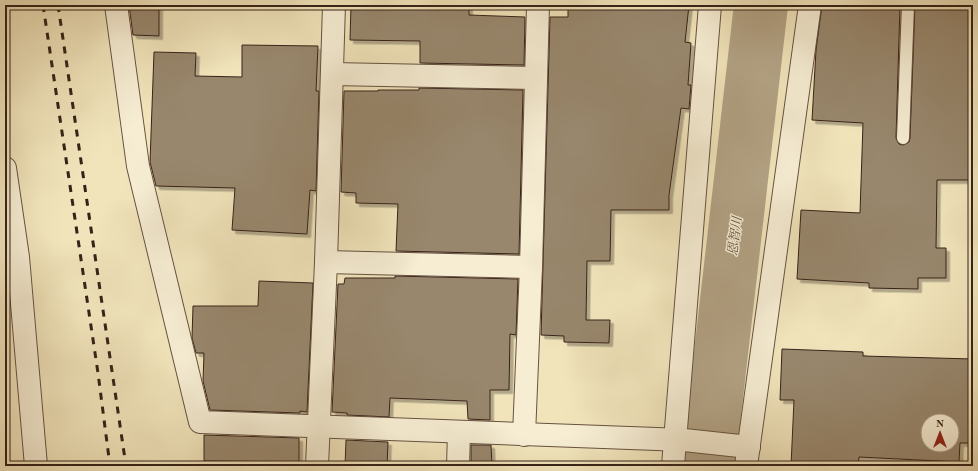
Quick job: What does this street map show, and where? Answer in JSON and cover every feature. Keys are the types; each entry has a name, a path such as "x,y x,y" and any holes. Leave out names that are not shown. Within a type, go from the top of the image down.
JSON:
{"street":[{"path":"116,5 138,166 200,422 680,440 748,456 810,5"},
{"path":"317,466 326,262 334,5"},
{"path":"524,435 531,267 538,5"},
{"path":"674,466 680,440 710,5"},
{"path":"332,74 536,78"},
{"path":"5,168 18,257 36,466"},
{"path":"326,262 531,267"},
{"path":"458,466 459,432"}],"lane":[{"path":"903,138 908,5"}],"building":[{"path":"129,5 159,5 159,36 133,35"},
{"path":"351,5 469,5 469,15 525,17 524,65 420,63 420,41 350,40"},
{"path":"568,5 689,5 685,42 691,43 688,85 691,85 689,109 681,108 669,195 669,210 611,210 610,261 587,261 586,320 610,320 609,343 564,342 564,336 541,335 550,17 568,17"},
{"path":"822,5 900,5 896,138 899,144 903,145 909,142 910,138 915,5 973,5 973,180 937,180 936,248 946,248 946,278 918,278 918,289 869,288 869,283 797,279 801,210 860,213 863,123 812,120 816,50"},
{"path":"242,45 318,46 316,91 319,91 316,191 310,190 307,234 232,230 235,188 156,186 150,162 154,52 196,53 195,76 242,77"},
{"path":"419,88 523,90 519,254 396,251 398,204 356,203 356,193 341,192 344,91 419,90"},
{"path":"395,276 518,279 516,335 510,334 509,390 490,390 490,420 468,419 467,401 390,398 389,417 347,415 347,413 332,412 338,284 344,284 345,278 395,278"},
{"path":"259,281 313,283 307,412 210,410 203,381 204,353 196,353 192,338 193,306 258,306"},
{"path":"782,349 863,352 863,356 973,359 973,443 960,443 960,413 920,413 920,453 959,453 959,462 859,457 858,466 791,466 794,400 780,400"},
{"path":"204,435 299,438 299,462 204,461"},
{"path":"346,440 388,442 387,466 345,466"},
{"path":"471,445 491,445 492,466 471,466"}],"waterway":[{"name":"恩智川","path":"708,466 761,5"}],"railway":[{"path":"43,5 98,373 110,466"},
{"path":"58,5 126,466"}]}
